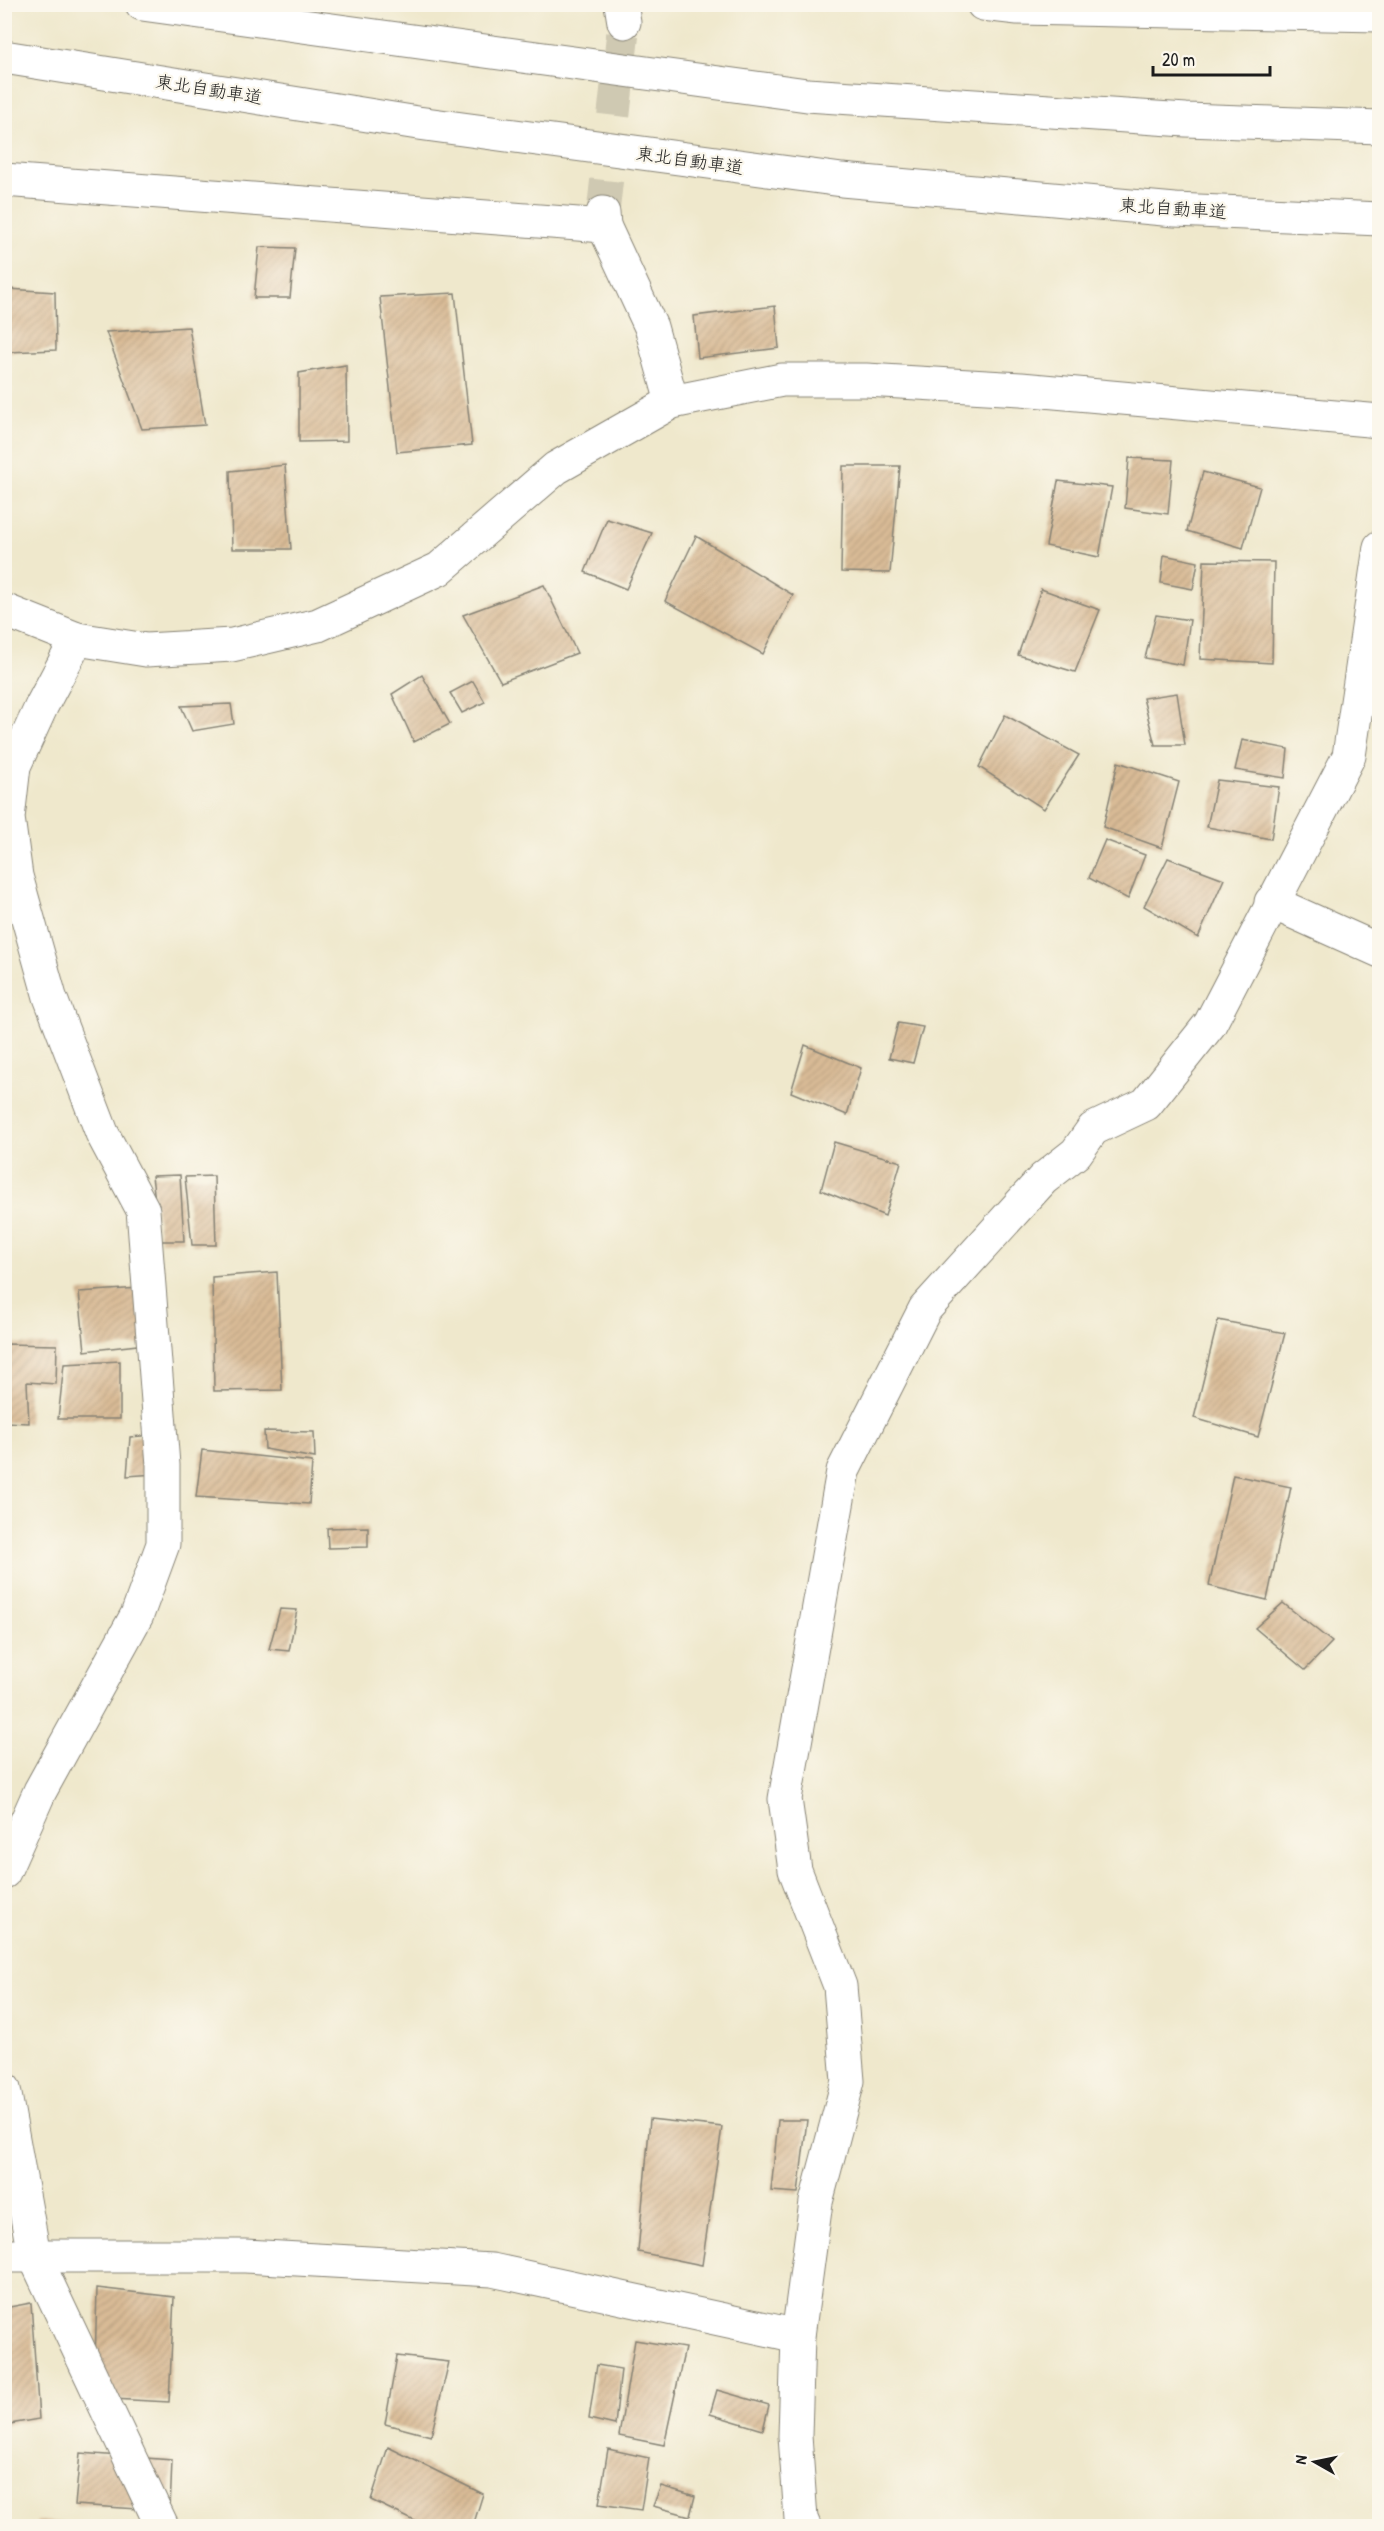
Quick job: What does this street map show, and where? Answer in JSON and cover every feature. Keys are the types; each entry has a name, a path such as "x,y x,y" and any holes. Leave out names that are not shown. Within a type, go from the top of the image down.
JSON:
{"main road":[{"path":"142,4 807,95 1186,120 1380,127"},
{"path":"983,4 1018,8 1380,15"},
{"name":"東北自動車道","path":"4,57 418,123 842,180 1175,210 1380,219"},
{"path":"4,180 603,220 651,327 672,402"},
{"path":"4,610 77,639 146,650 232,645 318,625 439,569 556,468 672,402 782,380 866,380 1021,389 1380,421"},
{"path":"804,2526 801,2518 795,2436 798,2336 816,2202 848,2081 840,1986 795,1870 785,1799 843,1471 925,1309 1043,1179 1076,1153 1093,1129 1146,1104 1210,1024 1349,756 1380,547"},
{"path":"4,1872 40,1791 137,1615 163,1544 163,1465 143,1210 102,1133 50,997 16,876 8,818 14,766 42,705 77,639"},
{"path":"1272,902 1380,951"},
{"path":"4,2089 19,2256 162,2526"},
{"path":"19,2256 245,2256 492,2270 798,2336"}],"building":[{"path":"259,247 295,248 290,298 254,298"},
{"path":"8,289 55,292 56,350 8,352"},
{"path":"455,293 472,445 397,452 380,297"},
{"path":"775,306 779,348 698,358 694,316"},
{"path":"189,327 205,425 142,429 106,332"},
{"path":"346,365 347,441 299,442 299,373"},
{"path":"1129,458 1173,460 1168,514 1125,508"},
{"path":"285,465 291,549 232,549 230,471"},
{"path":"843,466 900,466 890,573 841,572"},
{"path":"1203,472 1260,487 1243,548 1187,531"},
{"path":"1058,481 1112,487 1099,557 1046,546"},
{"path":"607,519 652,533 626,589 585,572"},
{"path":"696,536 793,595 763,654 665,601"},
{"path":"1164,555 1198,562 1193,589 1161,583"},
{"path":"1204,561 1274,562 1272,663 1200,659"},
{"path":"544,585 577,653 501,682 463,615"},
{"path":"1041,589 1100,610 1075,672 1018,655"},
{"path":"1156,615 1190,620 1183,665 1145,658"},
{"path":"422,675 450,724 414,742 392,694"},
{"path":"473,681 485,702 462,713 450,693"},
{"path":"1177,693 1185,745 1155,745 1143,698"},
{"path":"231,704 234,724 192,731 181,706"},
{"path":"1005,715 1079,755 1044,809 979,767"},
{"path":"1242,740 1288,749 1285,778 1235,770"},
{"path":"1118,762 1179,782 1162,848 1103,827"},
{"path":"1217,780 1279,787 1271,839 1207,827"},
{"path":"1105,840 1145,855 1128,899 1089,878"},
{"path":"1168,858 1224,879 1198,938 1144,906"},
{"path":"898,1023 923,1027 913,1063 889,1058"},
{"path":"805,1045 861,1068 847,1115 791,1092"},
{"path":"834,1142 901,1162 885,1216 821,1190"},
{"path":"180,1175 184,1241 160,1241 152,1176"},
{"path":"214,1176 216,1245 192,1245 185,1177"},
{"path":"277,1272 282,1390 214,1391 212,1277"},
{"path":"140,1288 146,1344 85,1351 79,1292"},
{"path":"1218,1320 1285,1333 1258,1437 1194,1418"},
{"path":"4,1344 57,1345 56,1384 27,1382 29,1423 4,1422"},
{"path":"120,1361 120,1419 58,1419 64,1364"},
{"path":"264,1431 314,1432 315,1458 265,1449"},
{"path":"153,1435 155,1474 127,1476 130,1437"},
{"path":"202,1450 312,1462 309,1504 196,1497"},
{"path":"1233,1475 1291,1487 1267,1600 1209,1586"},
{"path":"368,1527 368,1547 328,1548 327,1528"},
{"path":"1283,1603 1332,1642 1305,1670 1255,1628"},
{"path":"280,1609 297,1610 289,1651 269,1649"},
{"path":"650,2119 722,2127 702,2265 638,2252"},
{"path":"778,2120 807,2120 798,2193 771,2191"},
{"path":"97,2288 174,2297 169,2402 113,2399 95,2366"},
{"path":"31,2303 39,2419 4,2425 4,2308"},
{"path":"635,2340 685,2348 664,2445 619,2436"},
{"path":"397,2356 449,2362 431,2436 385,2424"},
{"path":"597,2365 621,2369 615,2425 589,2419"},
{"path":"717,2390 769,2405 763,2430 710,2414"},
{"path":"388,2447 483,2494 473,2526 425,2526 371,2500"},
{"path":"608,2449 649,2458 641,2510 599,2504"},
{"path":"80,2453 172,2460 170,2511 75,2505"},
{"path":"661,2486 695,2496 690,2516 653,2506"},
{"path":"37,2521 101,2525 101,2526 36,2526"}],"tunnel":[{"path":"603,213 624,22"}]}
